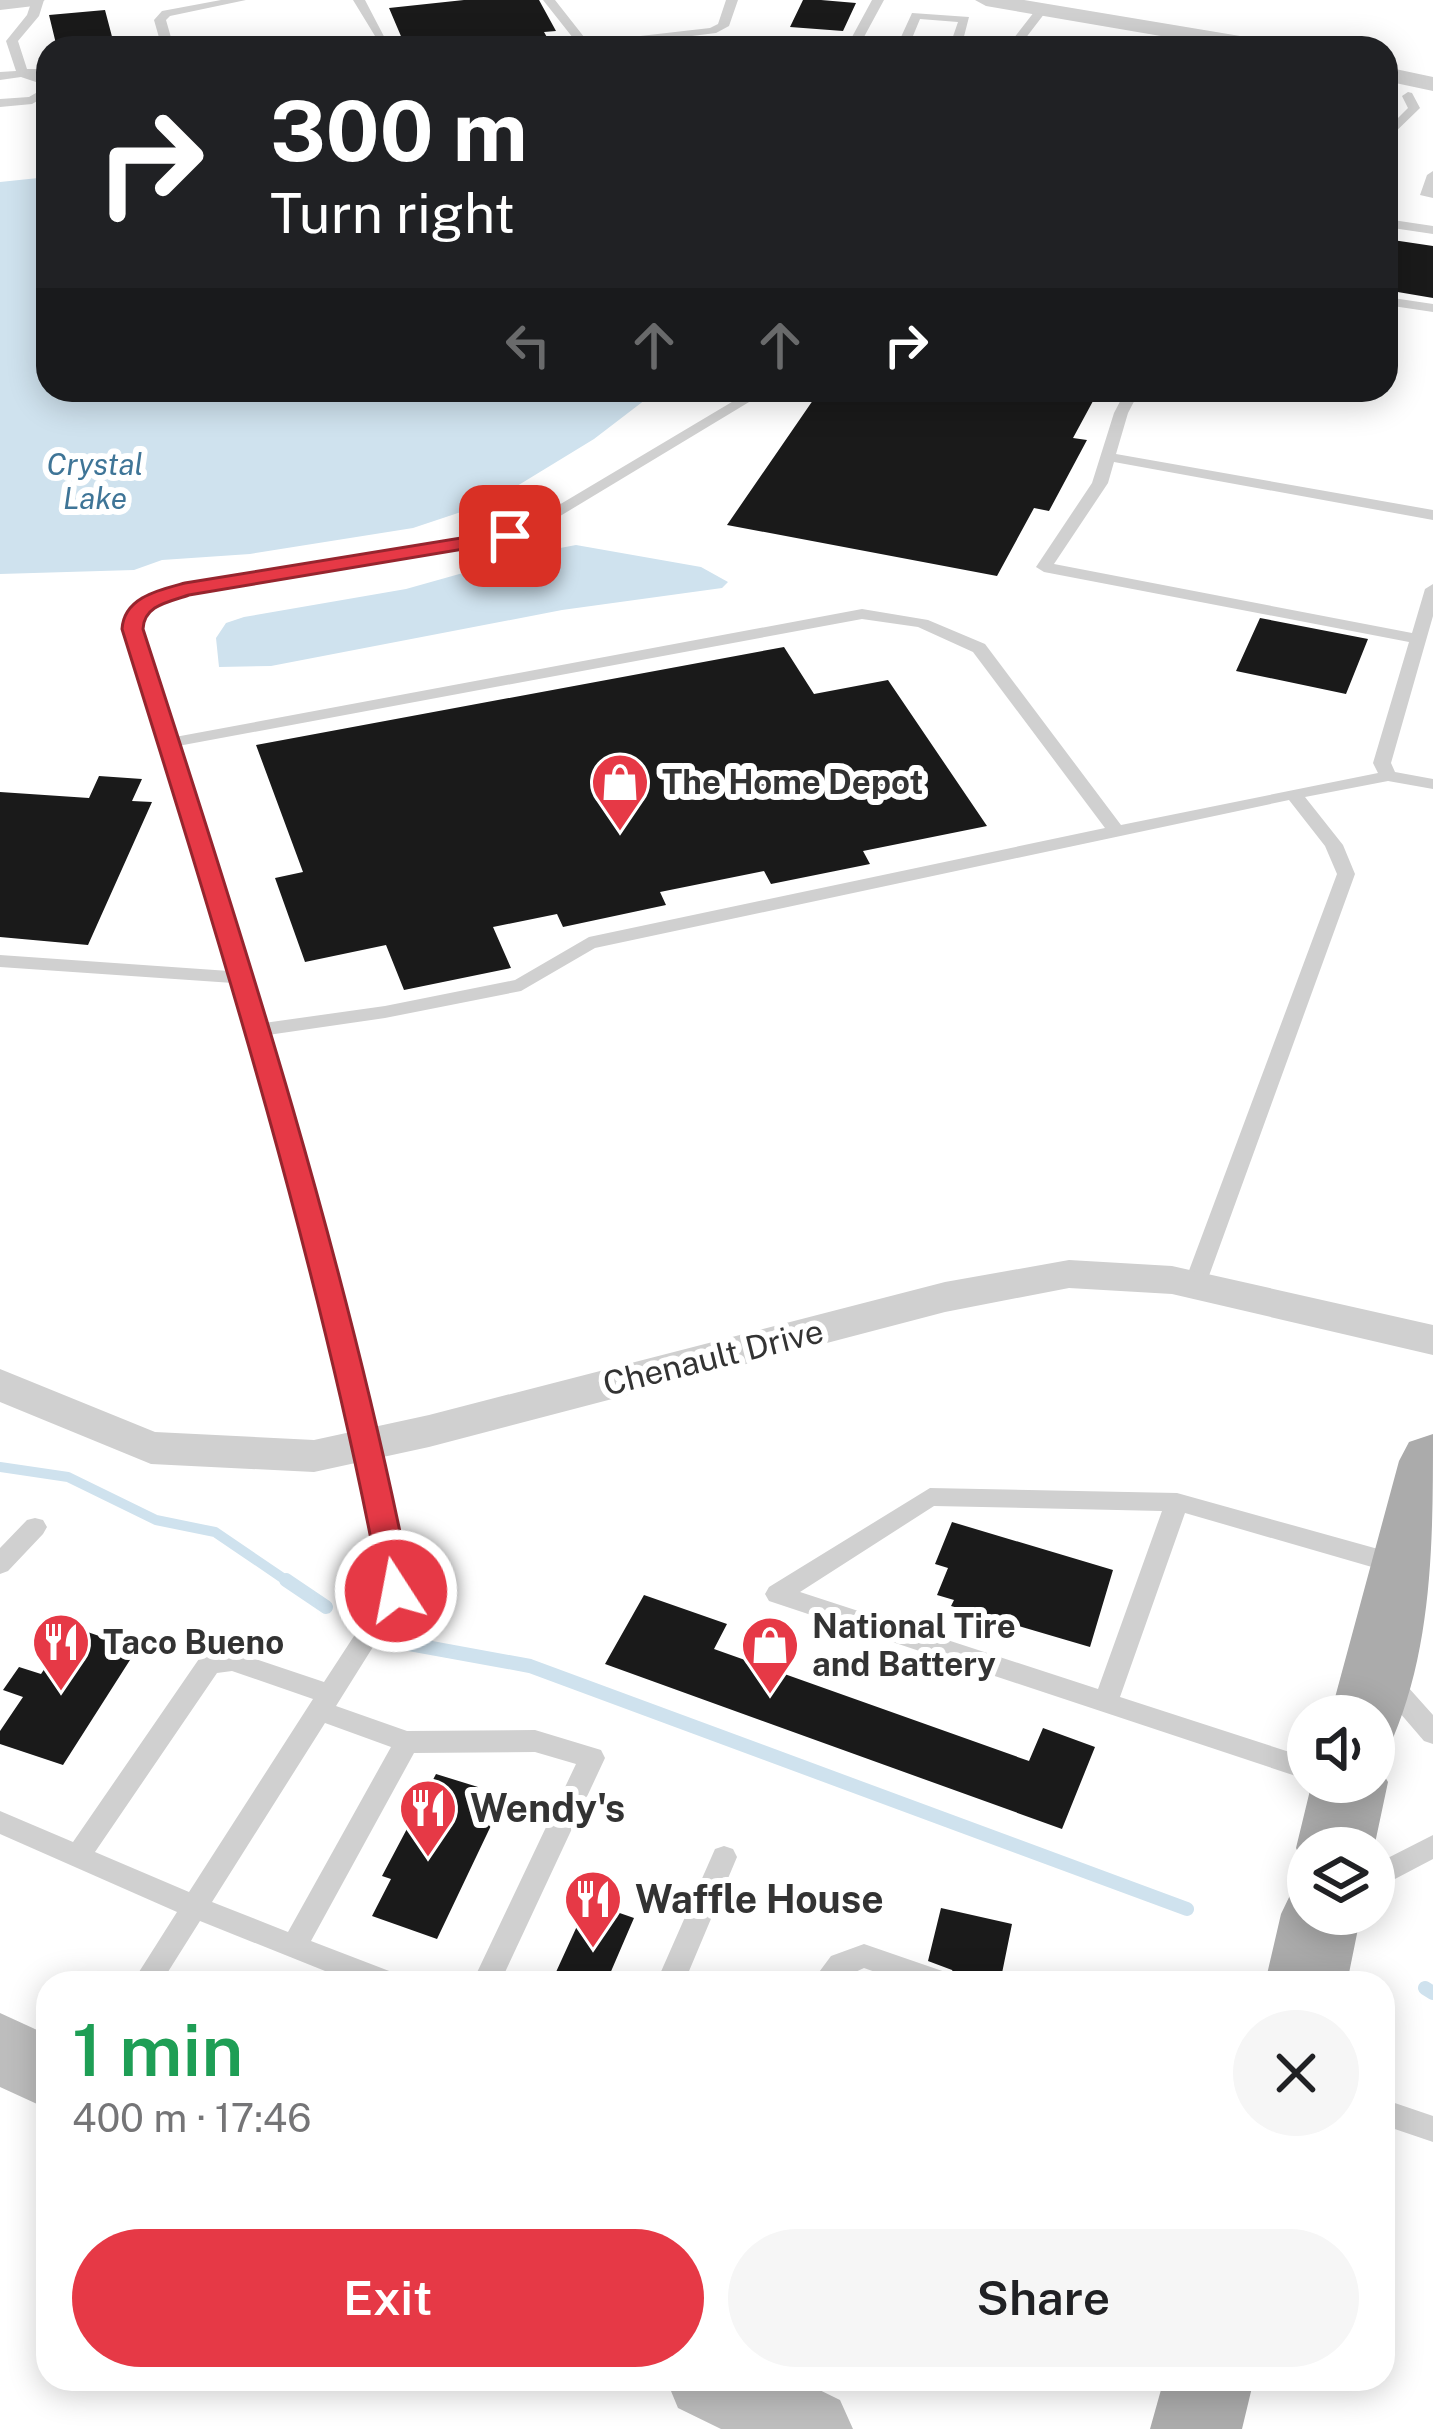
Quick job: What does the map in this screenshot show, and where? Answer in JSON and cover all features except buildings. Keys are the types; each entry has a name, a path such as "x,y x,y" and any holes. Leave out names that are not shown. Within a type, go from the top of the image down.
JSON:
{"main road":[{"path":"1372,1693 1433,1461"},
{"path":"1309,1971 1316,1935"},
{"path":"0,2048 36,2068"},
{"path":"732,2391 811,2429"},
{"path":"1196,2429 1206,2391"}],"street":[{"path":"0,4 36,0"},
{"path":"986,0 1200,36"},
{"name":"Chenault Drive","path":"0,1385 151,1448 314,1456 946,1298 1069,1274 1195,1284 1433,1340"}],"lane":[{"path":"36,0 33,16 12,41 23,74 36,80"},
{"path":"165,36 160,20 166,13 190,5 240,0"},
{"path":"359,0 379,36"},
{"path":"549,0 577,36"},
{"path":"670,36 723,26 732,0"},
{"path":"858,36 878,0"},
{"path":"1023,36 1034,34 1042,9"},
{"path":"907,36 916,15 965,19 960,36"},
{"path":"0,76 36,72"},
{"path":"1398,125 1414,109 1421,87"},
{"path":"0,103 36,96"},
{"path":"1433,175 1425,192 1433,194"},
{"path":"1398,225 1433,230"},
{"path":"1398,303 1433,308"},
{"path":"154,1971 396,1591 368,1444 244,978 132,629 133,617 143,604 185,589 510,536 741,402"},
{"path":"1127,402 1093,494 1044,567 1418,639"},
{"path":"1109,458 1433,515"},
{"path":"1388,776 1382,763 1433,589"},
{"path":"168,743 862,614 922,622 979,648 1117,831"},
{"path":"257,1030 385,1012 520,985 589,943 1117,831 1388,776 1433,784"},
{"path":"1195,1284 1346,874 1334,845 1294,794"},
{"path":"0,961 244,978"},
{"path":"1287,1762 777,1594 930,1497 1177,1502 1408,1567"},
{"path":"1105,1703 1177,1502"},
{"path":"0,1564 35,1526"},
{"path":"79,1854 210,1663 232,1661 407,1742 536,1741 592,1758 492,1971"},
{"path":"1372,1693 1433,1733"},
{"path":"294,1946 407,1742"},
{"path":"0,1822 194,1907 357,1971"},
{"path":"1395,1867 1433,1846"},
{"path":"675,1971 724,1856"},
{"path":"836,1971 864,1956 907,1971"},
{"path":"1395,2116 1433,2129"}],"water":[{"name":"Crystal Lake","path":"36,178 36,402 642,402 594,439 491,502 413,528 250,554 162,560 134,570 0,574 0,182"},
{"path":"576,545 701,567 728,582 722,588 562,610 271,666 219,667 216,638 226,623 406,589"}],"waterway":[{"path":"0,1467 68,1477 156,1520 215,1532 290,1583"},
{"path":"286,1580 326,1607"},
{"path":"404,1643 530,1666 1187,1909"},
{"path":"1425,1988 1433,1993"}],"place":[{"name":"The Home Depot","path":"620,833"},
{"name":"Taco Bueno","path":"61,1693"},
{"name":"National Tire and Battery","path":"770,1696"},
{"name":"Wendy's","path":"428,1859"},
{"name":"Waffle House","path":"593,1950"}],"route":[{"path":"396,1591 368,1444 244,978 132,629 133,617 143,604 185,589 510,536"}]}
